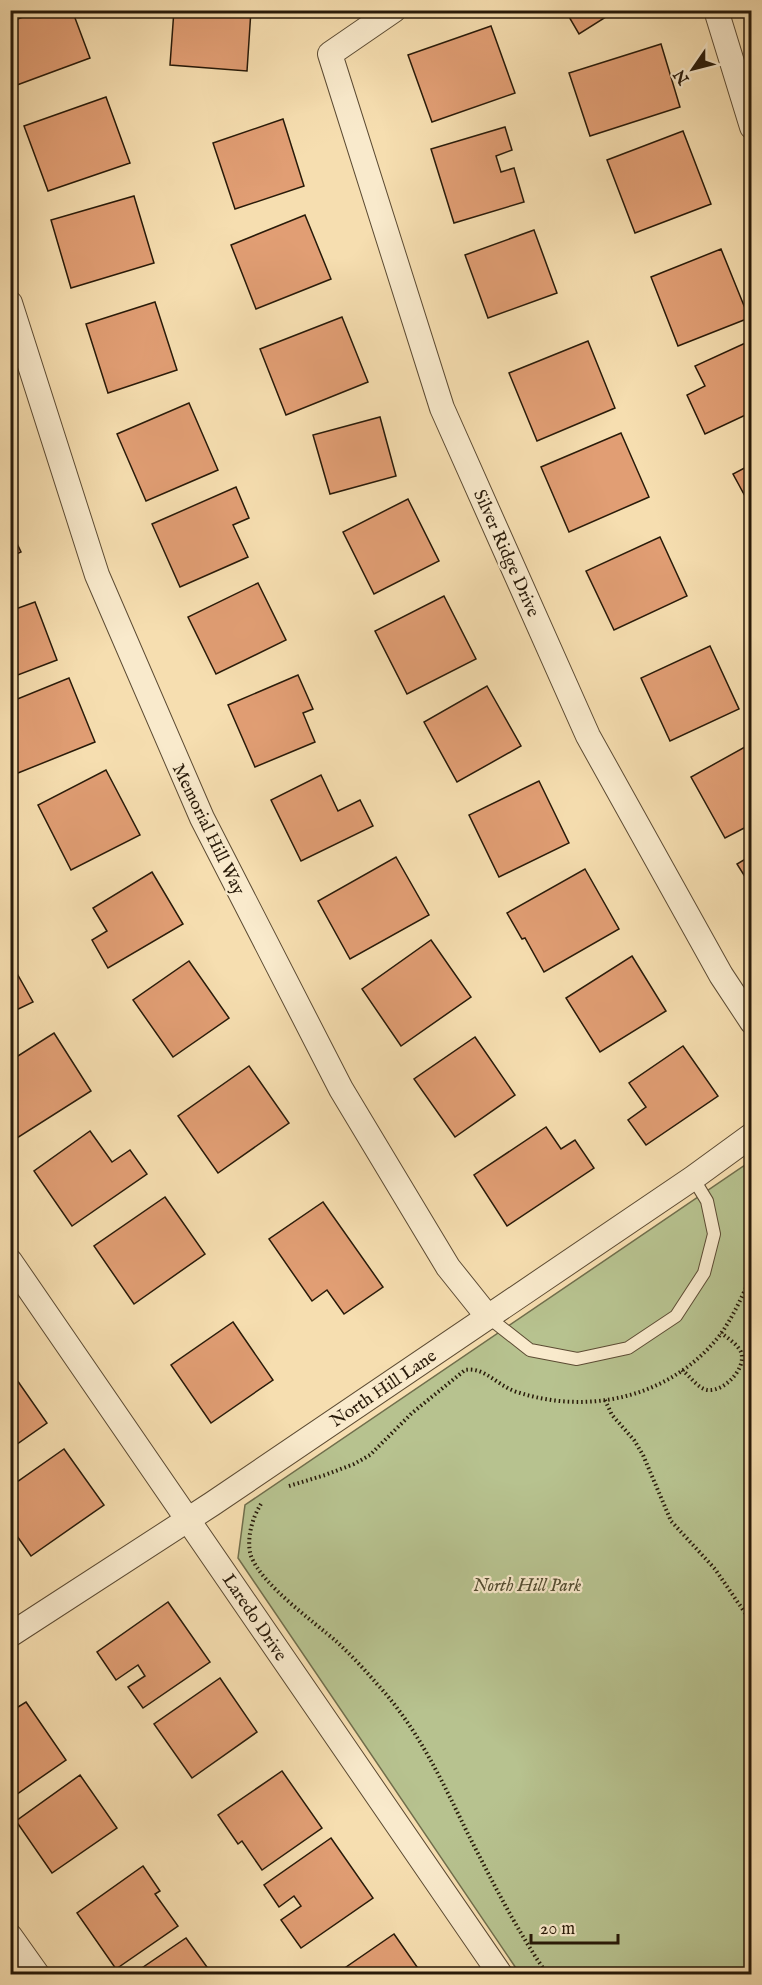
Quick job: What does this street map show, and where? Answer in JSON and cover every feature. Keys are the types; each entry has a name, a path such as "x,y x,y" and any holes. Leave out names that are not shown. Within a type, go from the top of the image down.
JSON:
{"street":[{"name":"Silver Ridge Drive","path":"394,10 330,54 442,408 588,736 721,975 752,1022"},
{"path":"716,10 752,127"},
{"name":"Memorial Hill Way","path":"10,303 97,575 202,818 341,1089 448,1266 488,1317"},
{"name":"North Hill Lane","path":"10,1635 188,1519 488,1317 693,1178 752,1135"},
{"name":"Laredo Drive","path":"10,1261 500,1974"},
{"path":"10,1936 37,1974"}],"lane":[{"path":"488,1317 530,1350 577,1359 628,1348 676,1316 704,1274 714,1234 707,1201 693,1178"}],"path":[{"path":"285,1488 354,1464 370,1455 412,1413 465,1370 472,1369 507,1388 553,1401 575,1403 605,1400 638,1392 661,1383 698,1358 721,1333 735,1312 752,1274"},
{"path":"682,1370 701,1388 709,1390 717,1389 734,1377 741,1364 742,1354 736,1345 721,1333"},
{"path":"605,1400 612,1415 644,1455 670,1521 715,1569 752,1623"},
{"path":"262,1501 254,1515 250,1531 250,1554 260,1573 340,1645 380,1686 426,1748 495,1888 524,1940 547,1974"}],"green space":[{"name":"North Hill Park","path":"751,1161 751,1974 520,1974 238,1558 245,1505"}],"building":[{"path":"41,10 72,10 90,58 17,85 10,68 10,22"},
{"path":"174,10 251,10 247,71 170,65"},
{"path":"565,10 617,10 579,34"},
{"path":"491,26 515,93 432,122 408,55"},
{"path":"661,44 680,107 590,136 569,73"},
{"path":"106,97 130,163 48,191 24,126"},
{"path":"283,119 304,186 235,209 213,143"},
{"path":"505,127 512,150 496,156 501,172 514,168 524,202 454,223 431,149"},
{"path":"683,131 711,204 635,233 607,160"},
{"path":"134,196 154,263 71,288 51,220"},
{"path":"305,215 331,279 256,309 231,245"},
{"path":"534,230 557,293 488,318 465,255"},
{"path":"721,249 749,318 678,346 651,277"},
{"path":"155,302 177,370 108,393 86,324"},
{"path":"342,317 368,382 286,415 260,349"},
{"path":"752,340 752,412 705,434 687,395 705,386 695,366"},
{"path":"588,341 615,408 537,441 509,373"},
{"path":"189,403 218,470 146,501 117,434"},
{"path":"380,417 396,476 330,494 313,435"},
{"path":"621,433 649,497 569,532 541,467"},
{"path":"752,464 752,509 733,474"},
{"path":"236,487 249,518 233,525 248,557 180,587 152,524"},
{"path":"408,499 439,561 374,594 343,532"},
{"path":"10,529 21,552 10,557"},
{"path":"660,537 687,596 614,630 586,571"},
{"path":"258,583 286,640 216,674 188,617"},
{"path":"444,596 476,659 407,694 375,631"},
{"path":"35,602 57,660 10,678 10,611"},
{"path":"710,646 739,709 670,741 641,678"},
{"path":"298,675 313,709 303,713 315,742 255,767 228,705"},
{"path":"69,678 95,742 13,775 10,769 10,702"},
{"path":"487,686 521,746 457,782 424,722"},
{"path":"752,743 752,824 725,838 691,777"},
{"path":"106,770 140,835 71,870 38,805"},
{"path":"321,775 338,811 360,800 373,826 301,861 271,800"},
{"path":"539,781 569,843 499,877 469,815"},
{"path":"752,855 752,888 737,864"},
{"path":"396,857 429,915 350,959 318,901"},
{"path":"585,869 619,929 544,972 525,938 522,939 507,913"},
{"path":"152,872 183,924 108,968 92,940 107,931 93,908"},
{"path":"431,940 471,997 401,1046 362,989"},
{"path":"632,956 666,1011 600,1052 566,998"},
{"path":"10,961 33,1002 10,1013"},
{"path":"189,961 229,1018 173,1057 133,1000"},
{"path":"54,1033 91,1091 17,1138 10,1128 10,1061"},
{"path":"475,1037 515,1095 455,1137 414,1079"},
{"path":"683,1046 718,1096 646,1145 628,1120 646,1107 629,1083"},
{"path":"249,1066 289,1123 218,1173 178,1116"},
{"path":"546,1127 561,1149 575,1140 594,1168 507,1226 474,1175"},
{"path":"90,1131 112,1162 130,1150 147,1174 72,1226 34,1171"},
{"path":"165,1197 205,1254 134,1304 94,1246"},
{"path":"323,1202 383,1287 344,1314 327,1290 312,1301 269,1239"},
{"path":"233,1322 273,1380 211,1423 171,1365"},
{"path":"10,1370 47,1423 10,1449"},
{"path":"64,1449 104,1505 31,1556 10,1526 10,1487"},
{"path":"168,1602 210,1662 143,1708 128,1687 145,1676 138,1665 116,1680 97,1652"},
{"path":"220,1678 257,1732 192,1778 154,1724"},
{"path":"26,1702 66,1760 10,1799 10,1712"},
{"path":"282,1771 322,1828 262,1870 242,1841 238,1844 218,1815"},
{"path":"80,1775 117,1828 52,1873 16,1821"},
{"path":"331,1838 373,1898 301,1948 281,1920 301,1906 294,1896 279,1907 264,1885"},
{"path":"143,1866 160,1891 155,1894 178,1926 116,1969 77,1913"},
{"path":"394,1934 422,1974 336,1974"},
{"path":"186,1938 212,1974 133,1974"}]}
